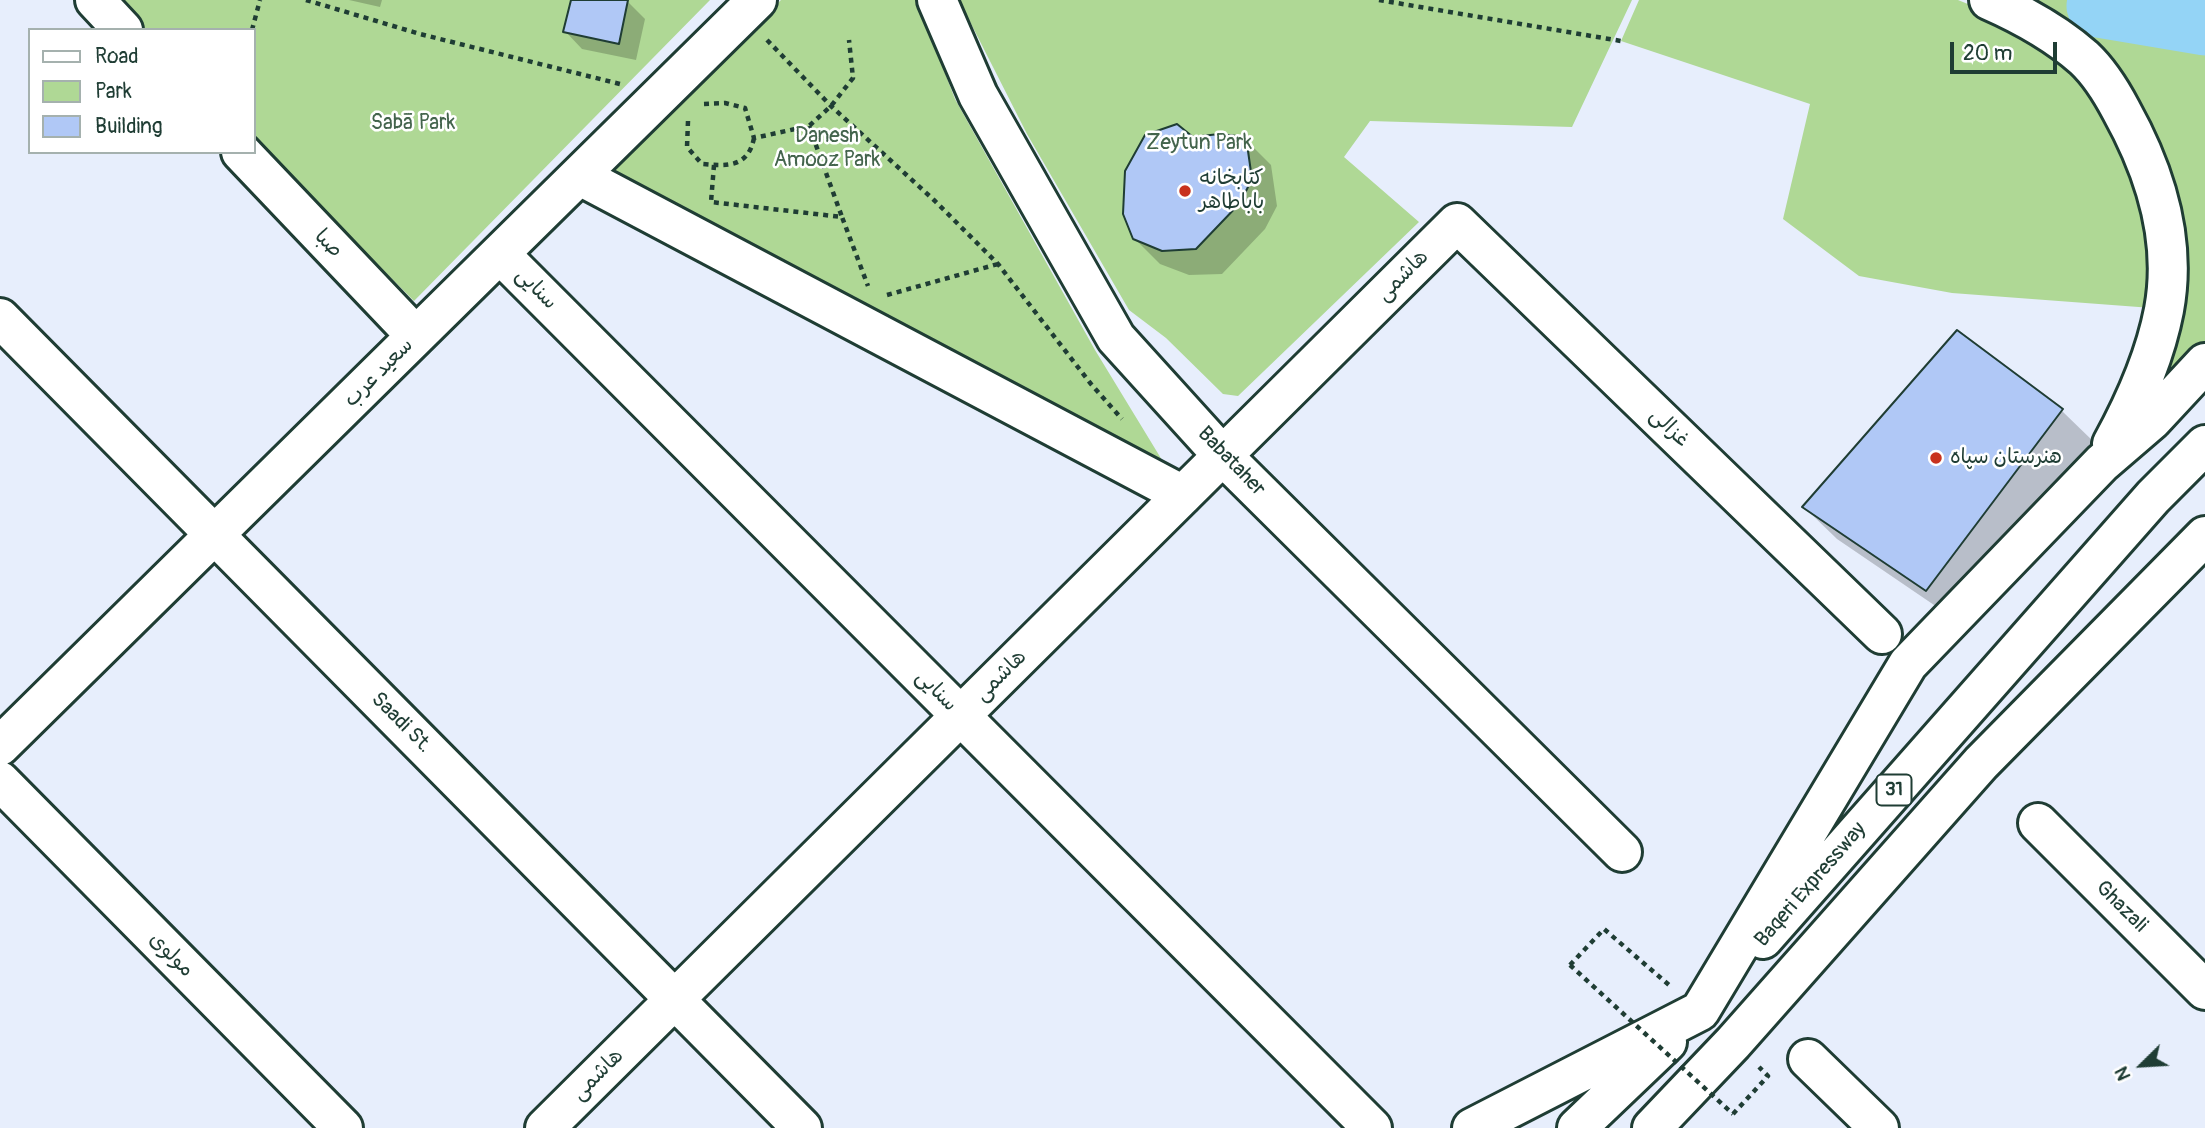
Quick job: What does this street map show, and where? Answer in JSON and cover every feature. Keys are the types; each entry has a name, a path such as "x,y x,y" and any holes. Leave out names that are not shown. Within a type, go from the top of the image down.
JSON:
{"main road":[{"path":"95,0 121,28"},
{"name":"Babataher","path":"937,0 978,95 1116,338 1223,456 1622,852"},
{"path":"1989,0 2017,12 2055,35 2086,60 2113,96 2138,140 2153,176 2164,219 2167,271 2164,308 2158,336 2133,405 2102,463"},
{"name":"سعید عرب","path":"0,746 580,176 683,104 750,7"},
{"name":"صبا","path":"243,154 416,336"},
{"path":"580,176 1183,495"},
{"name":"هاشمی","path":"545,1128 1457,223"},
{"name":"غزالی","path":"1457,223 1882,634"},
{"name":"سنایی","path":"500,254 1372,1128"},
{"name":"Saadi St.","path":"0,318 802,1128"},
{"path":"1472,1128 1699,1011 1908,664 2102,463 2152,420 2205,363"},
{"name":"Baqeri Expressway","path":"1577,1128 1699,1011 2153,497 2205,445"},
{"name":"31","path":"1652,1128 1733,1043 1982,763 2205,536"},
{"name":"مولوی","path":"0,781 343,1128"},
{"name":"Ghazali","path":"2038,823 2205,990"},
{"path":"1683,1128 1733,1043"},
{"path":"1808,1059 1880,1128"}],"path":[{"path":"253,28 260,0"},
{"path":"306,0 420,34 683,104 726,103 745,108 754,138 744,160 724,165 702,164 687,146 687,121 683,104"},
{"path":"1379,0 1621,41"},
{"path":"750,7 831,106 935,201 998,264 1125,424"},
{"path":"754,138 809,126 831,106 853,78 849,40"},
{"path":"809,126 869,288"},
{"path":"715,165 710,202 842,217"},
{"path":"886,296 998,264"},
{"path":"1699,1011 1604,929 1570,965 1732,1114 1768,1076"}],"green space":[{"name":"Sabā Park","path":"113,0 710,0 414,301 256,143 256,28 141,28"},
{"name":"Danesh Amooz Park","path":"781,0 919,0 955,99 1095,350 1176,483 599,177"},
{"name":"Zeytun Park","path":"959,0 1632,0 1572,127 1370,121 1344,157 1419,222 1238,396 1223,394 1166,338 1129,310 1027,134"},
{"path":"1639,0 1958,0 1985,11 2072,63 2145,178 2152,308 1952,293 1859,276 1783,219 1810,104 1621,41"},
{"path":"2020,0 2205,0 2205,347 2145,411 2175,196 2166,160 2149,124"}],"building":[{"path":"571,0 628,0 619,44 563,32"},
{"name":"کتابخانه باباطاهر","path":"1177,124 1193,137 1219,134 1246,137 1252,179 1240,203 1196,249 1162,251 1133,239 1123,214 1125,171 1145,135"},
{"name":"هنرستان سپاه","path":"1957,330 2063,409 1926,591 1802,507"}],"waterway":[{"path":"2098,6 2205,24"}],"place":[{"name":"کتابخانه باباطاهر","path":"1185,191"},
{"name":"هنرستان سپاه","path":"1936,458"}]}
